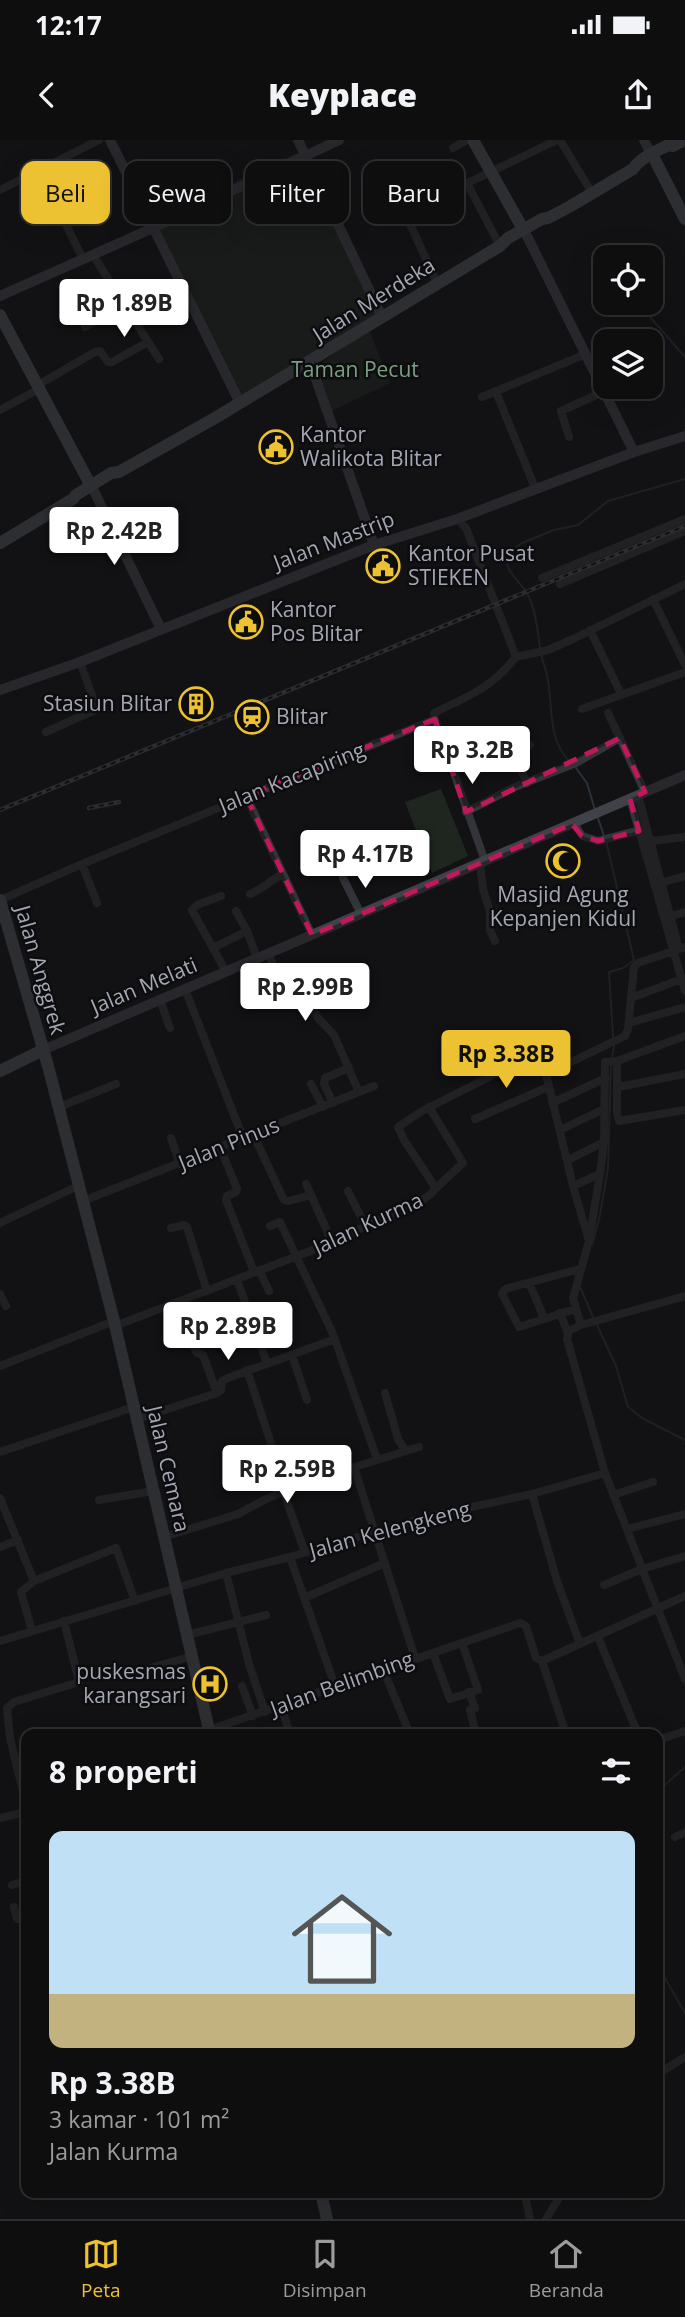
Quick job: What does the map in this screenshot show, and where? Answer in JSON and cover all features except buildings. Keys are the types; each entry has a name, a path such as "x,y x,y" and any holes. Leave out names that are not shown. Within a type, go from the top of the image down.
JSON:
{"main road":[{"path":"110,140 240,403"},
{"path":"298,140 382,317"},
{"path":"0,296 153,228 339,140"},
{"path":"473,140 525,232 593,368"},
{"path":"644,140 685,219"},
{"name":"Jalan Merdeka","path":"0,543 76,495 92,488 111,473 119,472 310,362 502,245 508,238 525,232 542,219 592,194 668,145 679,143"},
{"path":"0,314 92,488 161,629"},
{"path":"310,362 374,545"},
{"path":"609,399 634,452"},
{"name":"Jalan Mastrip","path":"0,690 80,662 374,545 462,517 634,452 685,436"},
{"name":"Jalan Melati","path":"43,1050 685,775"},
{"name":"Jalan Anggrek","path":"0,900 43,1050"},
{"path":"0,1071 43,1050"},
{"name":"Jalan Cemara","path":"43,1050 115,1323 209,1729"},
{"path":"322,2198 327,2219"}],"street":[{"path":"0,190 99,140"},
{"path":"453,148 467,140"},
{"path":"464,187 558,140 592,194"},
{"path":"468,185 502,245"},
{"path":"68,224 88,257 123,303 159,359"},
{"path":"410,224 437,284"},
{"path":"85,327 123,303"},
{"path":"0,410 95,352 100,351 108,362 112,362 148,342"},
{"path":"482,397 586,354"},
{"path":"496,392 536,490"},
{"path":"569,437 561,411 593,396"},
{"path":"462,517 516,657 548,649 685,584"},
{"path":"542,578 685,519"},
{"path":"559,584 685,531"},
{"path":"653,599 685,665"},
{"path":"590,630 621,694"},
{"name":"Jalan Kacapiring","path":"0,900 435,719 434,713 480,691 497,679 516,657"},
{"path":"46,732 97,709 80,662"},
{"path":"582,709 685,672"},
{"path":"608,713 620,738 638,795 643,830 664,906 671,947 675,950 685,991"},
{"path":"435,719 482,862 483,889 490,912 490,930 495,941"},
{"path":"466,812 573,764 620,738"},
{"path":"527,783 514,755 530,745"},
{"path":"246,796 283,874 307,937"},
{"path":"574,823 582,836 598,841 643,830"},
{"path":"643,830 652,841 663,882 664,906 671,916 678,945 675,950"},
{"path":"652,841 685,837"},
{"path":"82,864 97,903"},
{"path":"250,894 262,890 272,879 283,874"},
{"path":"663,882 685,876"},
{"path":"343,878 361,914"},
{"path":"221,895 197,905 192,910 226,972"},
{"path":"236,911 285,989 302,990 318,1017 334,1034 359,1092"},
{"path":"671,916 685,912"},
{"path":"213,948 247,932"},
{"path":"589,1241 572,1186 546,1074 610,1044 627,1032 632,973 638,963 685,947"},
{"path":"631,998 683,978"},
{"path":"185,989 243,1138"},
{"path":"160,1000 170,1028"},
{"path":"629,1023 685,1007"},
{"path":"611,1062 685,1036"},
{"path":"610,1044 611,1062 618,1087 617,1113 620,1121 685,1110"},
{"path":"581,1325 573,1298 589,1241 600,1174 606,1078 611,1062"},
{"path":"333,1102 324,1084 325,1078 349,1068"},
{"name":"Jalan Kurma","path":"0,1366 237,1280 332,1242 419,1202 434,1190 433,1184 398,1130 407,1120 429,1107 507,1068"},
{"path":"618,1087 685,1074"},
{"path":"552,1103 606,1078"},
{"path":"59,1107 116,1084"},
{"path":"311,1084 323,1107"},
{"name":"Jalan Pinus","path":"83,1201 374,1086"},
{"path":"475,1119 548,1087"},
{"path":"429,1107 463,1163 434,1190"},
{"path":"560,1130 604,1109"},
{"path":"253,1134 284,1200 311,1195"},
{"path":"171,1138 180,1164"},
{"path":"568,1160 604,1142"},
{"path":"220,1147 237,1189 227,1196 226,1200 257,1271 269,1291"},
{"path":"572,1186 600,1174"},
{"path":"306,1184 332,1242"},
{"path":"0,1223 80,1185"},
{"path":"348,1191 366,1227"},
{"path":"270,1226 280,1222 297,1256 335,1339 377,1459"},
{"path":"171,1228 184,1225 187,1227 207,1291"},
{"path":"575,1309 518,1327 502,1294 505,1289 580,1269"},
{"path":"237,1280 267,1363"},
{"path":"530,1283 544,1318"},
{"path":"0,1294 6,1306"},
{"path":"568,1333 594,1320 685,1296"},
{"path":"173,1305 190,1342 197,1353 203,1354 217,1393"},
{"path":"560,1313 568,1333 567,1339 605,1473 685,1677"},
{"path":"0,1452 217,1393 221,1390 223,1380 335,1339"},
{"path":"292,1355 307,1400"},
{"path":"247,1370 279,1468 283,1491 305,1552"},
{"path":"385,1393 398,1439 405,1450"},
{"path":"164,1537 238,1514 283,1491 419,1447"},
{"path":"354,1467 415,1658"},
{"name":"Jalan Kelengkeng","path":"0,1641 176,1587 430,1516 532,1494 605,1473"},
{"path":"613,1495 653,1482"},
{"path":"99,1500 153,1491"},
{"path":"532,1494 557,1581 580,1644"},
{"path":"0,1498 34,1581"},
{"path":"627,1529 685,1514"},
{"path":"0,1547 18,1540"},
{"path":"32,1631 21,1592 34,1581 116,1548 135,1601"},
{"path":"604,1585 642,1569 685,1556"},
{"path":"290,1557 335,1686"},
{"path":"304,1598 385,1563"},
{"path":"226,1573 237,1623 265,1712"},
{"path":"564,1729 542,1661 685,1597"},
{"path":"187,1635 266,1615"},
{"path":"21,1781 7,1708 14,1702 79,1682 64,1621"},
{"name":"Jalan Belimbing","path":"218,1729 383,1669 523,1623 536,1658 542,1661"},
{"path":"598,1637 636,1729"},
{"path":"433,1653 450,1699 478,1690 462,1643"},
{"path":"150,1668 192,1656"},
{"path":"383,1669 408,1729"},
{"path":"242,1686 253,1716"},
{"path":"469,1692 475,1708 470,1710 475,1729"},
{"path":"281,1706 288,1729"},
{"path":"663,1738 685,1731"},
{"path":"0,1818 21,1813"},
{"path":"675,1837 685,1832"},
{"path":"12,1885 21,1882"},
{"path":"14,1907 17,1919 21,1919"},
{"path":"663,2071 685,2057"},
{"path":"527,2198 530,2219"},
{"path":"546,2219 559,2198"}],"highlighted area":[{"path":"435,719 466,812 620,738 645,792 630,799 639,831 598,841 582,836 572,824 312,935 246,796"}],"green space":[{"path":"299,152 303,161 279,161"},
{"path":"245,177 245,224 334,224 379,316 241,400 150,224 231,224 231,183"},
{"name":"Taman Pecut","path":"369,329 390,383 332,411 320,374 320,364"},
{"path":"441,789 468,856 432,873 405,802"}],"waterway":[{"path":"648,315 685,357"},
{"path":"540,648 531,603 526,591 510,571 507,553 522,543 554,530 578,525 608,501 685,479"},
{"path":"541,654 554,734 569,761"},
{"path":"576,768 587,783 595,810"},
{"path":"598,818 604,836"},
{"path":"606,841 634,960 623,968 609,972 613,1037"},
{"path":"612,1058 614,1046"},
{"path":"592,1245 608,1168 611,1064"},
{"path":"580,1287 593,1317"},
{"path":"597,1325 616,1366 628,1407 642,1418 685,1440"},
{"path":"663,1787 685,1767"},
{"path":"663,1975 685,2013"}],"railway":[{"path":"0,810 685,526"},
{"path":"89,808 119,802"}],"place":[{"name":"Kantor Walikota Blitar","path":"276,447"},
{"name":"Kantor Pusat STIEKEN","path":"383,566"},
{"name":"Kantor Pos Blitar","path":"246,622"},
{"name":"Stasiun Blitar","path":"196,704"},
{"name":"Blitar","path":"252,717"},
{"name":"Masjid Agung Kepanjen Kidul","path":"563,861"},
{"name":"puskesmas karangsari","path":"210,1684"}]}
